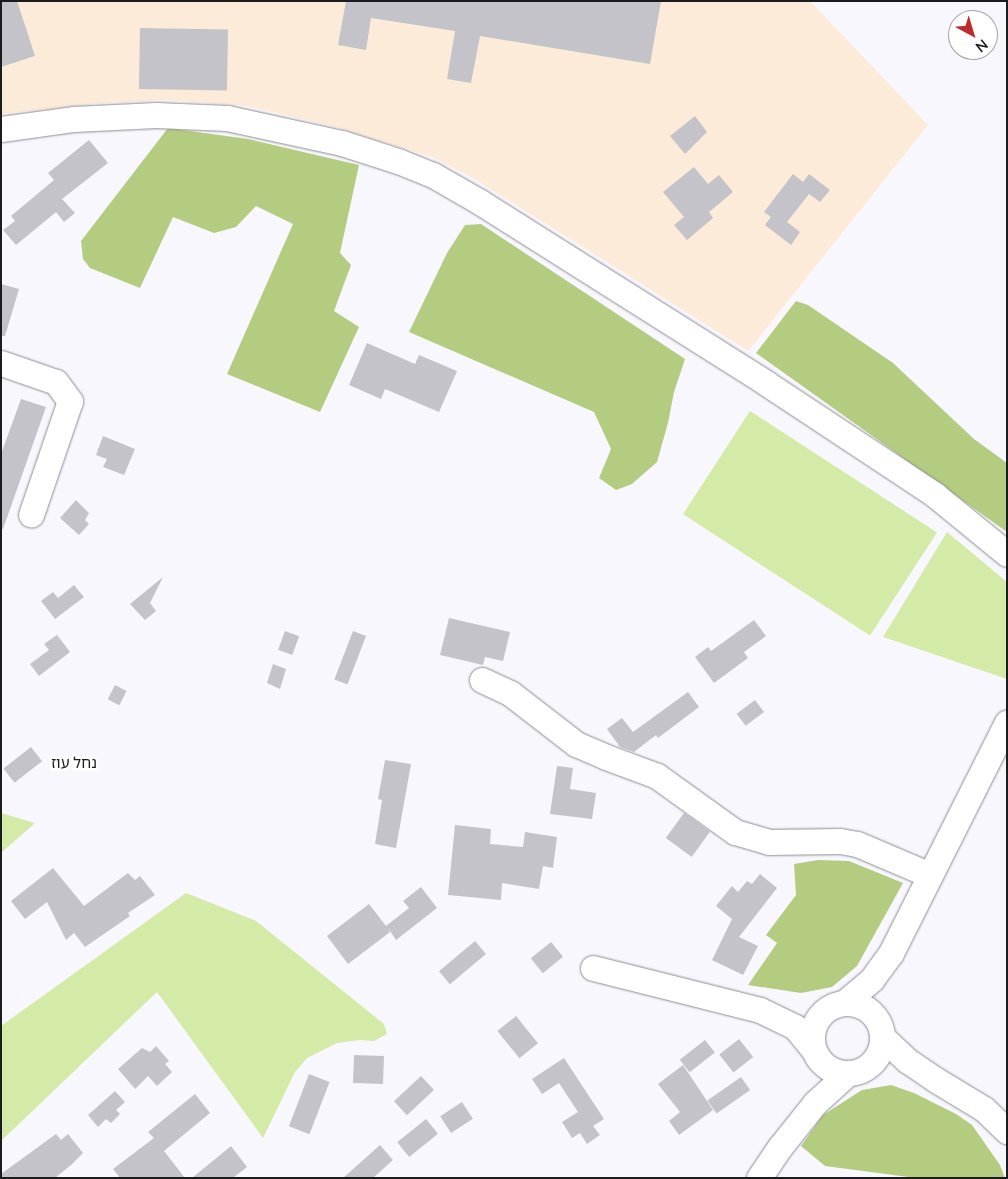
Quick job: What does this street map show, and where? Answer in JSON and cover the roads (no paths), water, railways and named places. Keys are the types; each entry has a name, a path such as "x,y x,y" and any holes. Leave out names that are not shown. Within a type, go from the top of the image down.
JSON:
{"street":[{"path":"1,130 74,119 182,114 226,118 342,143 398,161 433,175 480,202 774,388 935,495 1007,554"},
{"path":"1,363 56,382 70,401 32,515"},
{"path":"482,680 510,693 576,744 656,776 735,832 769,842 840,841 857,844 930,875"},
{"path":"780,1147 814,1079 812,1030 815,1021 872,979 891,953 1007,722"},
{"path":"759,1178 780,1147 816,1103 878,1055 881,1030 882,987 891,953"},
{"path":"594,968 760,1010 804,1012 854,1003 869,1010 881,1030 908,1061 984,1109 1007,1131"},
{"path":"760,1010 794,1028 830,1069 856,1071 885,1069 936,1080"}],"district":[{"name":"נחל עוז","path":"74,763"}]}
